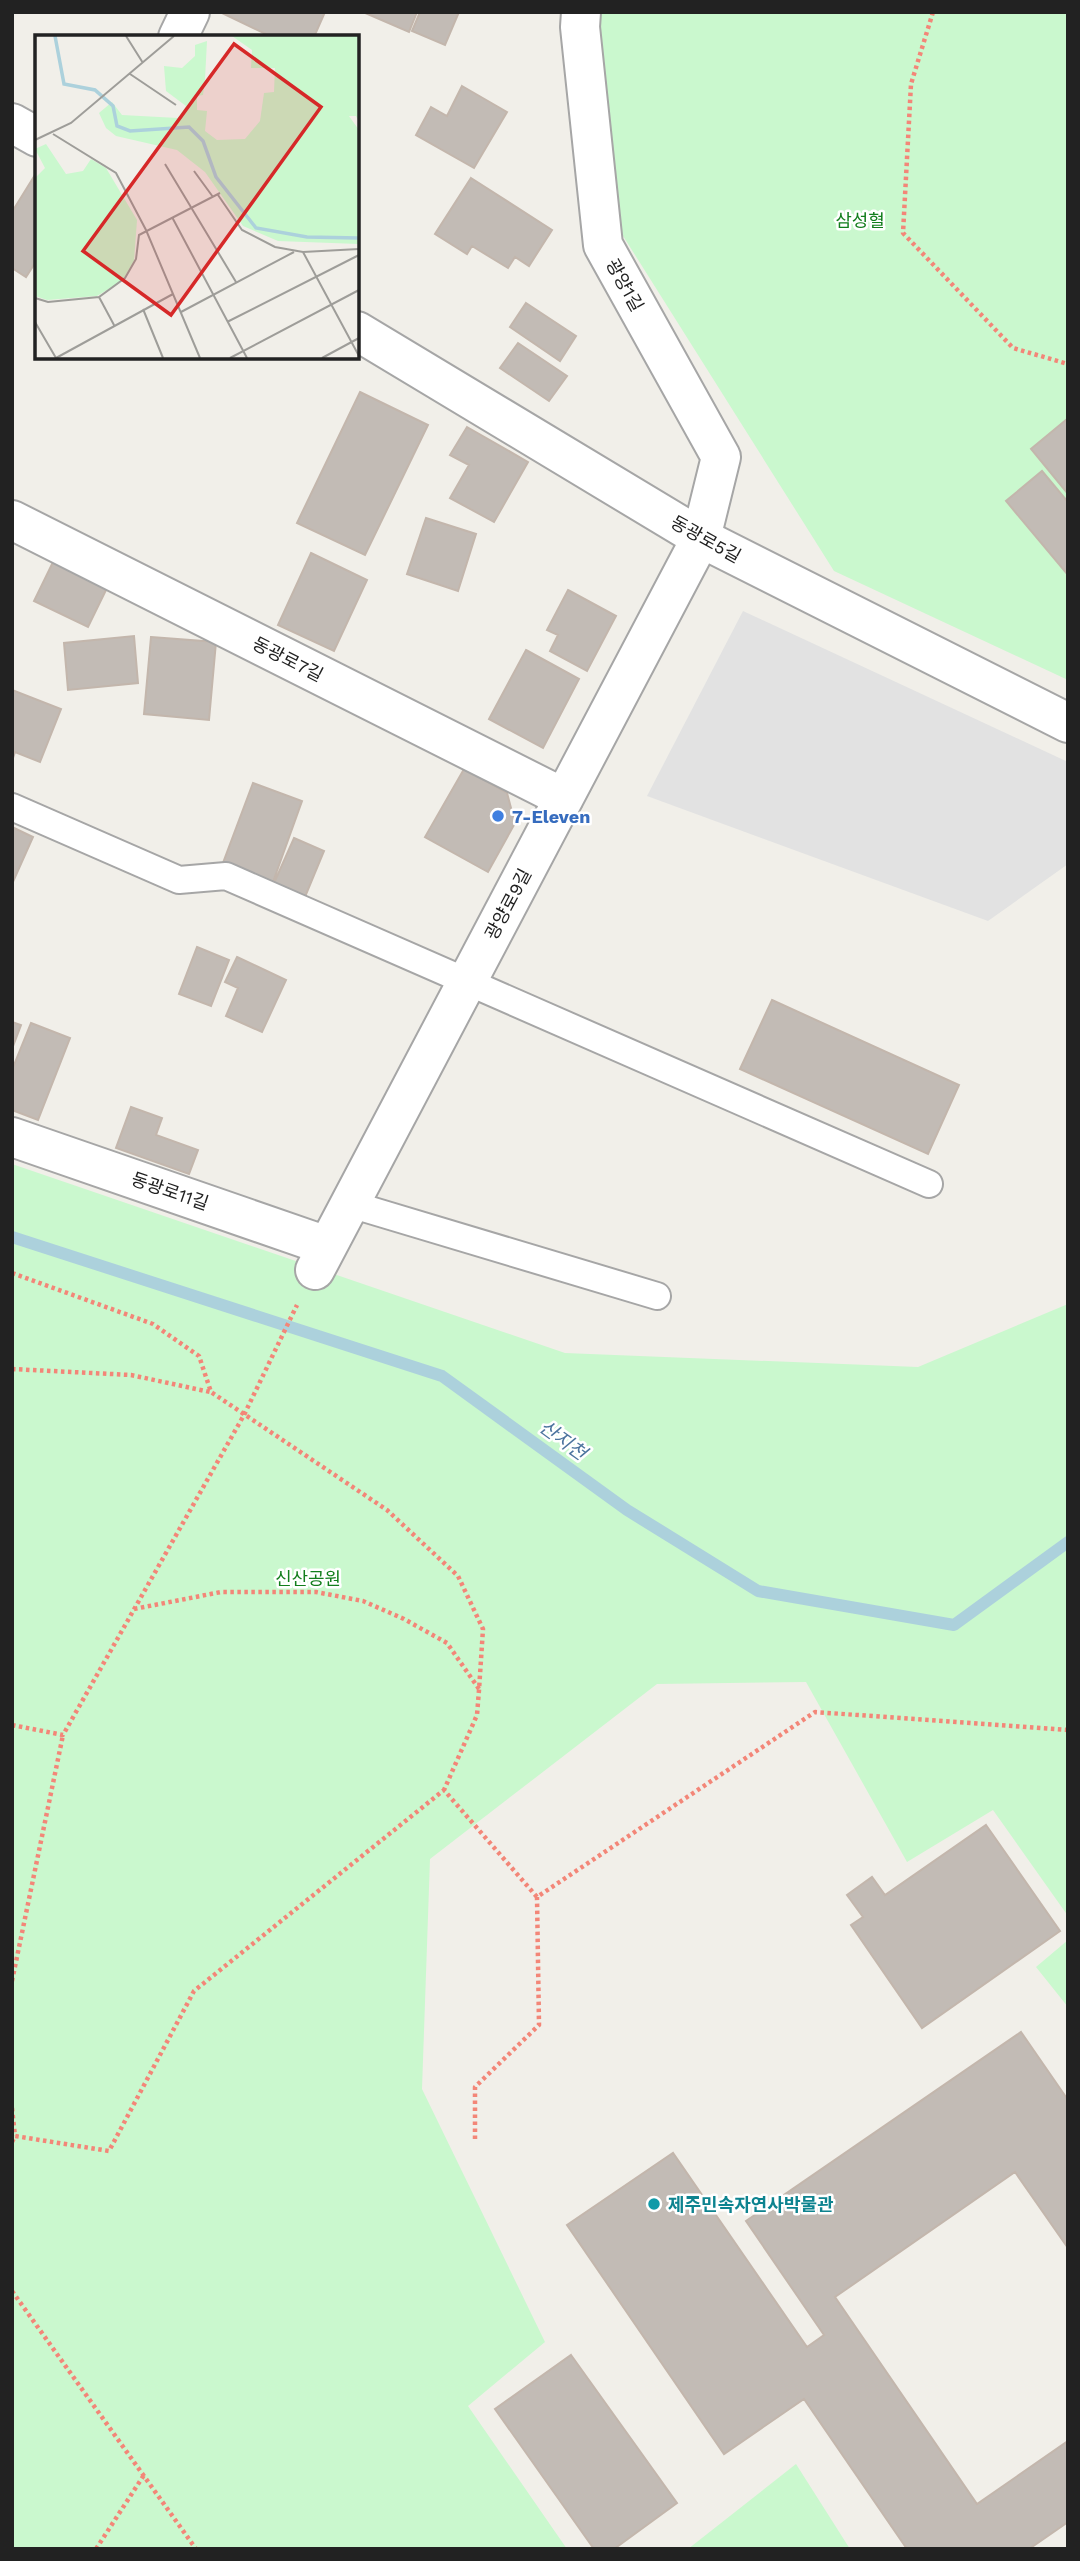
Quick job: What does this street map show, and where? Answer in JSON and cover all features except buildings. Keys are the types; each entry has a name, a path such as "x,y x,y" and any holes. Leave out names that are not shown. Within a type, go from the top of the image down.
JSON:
{"street":[{"path":"179,35 190,12"},
{"name":"광양1길","path":"581,12 580,27 603,246 721,457 701,538"},
{"path":"12,123 35,137"},
{"name":"동광로5길","path":"359,332 701,538 1068,723"},
{"name":"동광로7길","path":"12,520 564,798"},
{"name":"광양로9길","path":"321,1258 701,538"},
{"name":"동광로11길","path":"12,1136 321,1258"}],"lane":[{"path":"12,807 179,880 226,876 929,1184"},
{"path":"350,1204 657,1296"}],"path":[{"path":"933,12 911,84 903,233 1013,348 1068,363"},
{"path":"12,1981 63,1735 244,1415 321,1258"},
{"path":"12,1273 153,1324 199,1356 211,1392"},
{"path":"12,1368 131,1375 211,1392 387,1510 458,1576 483,1629 477,1715 444,1790 194,1991 109,2151 14,2139 12,2108"},
{"path":"134,1609 221,1592 316,1592 363,1601 404,1619 447,1643 479,1690"},
{"path":"537,1897 815,1712 1068,1730"},
{"path":"12,1725 63,1735"},
{"path":"444,1790 537,1897 539,2025 475,2088 475,2139"},
{"path":"12,2291 197,2549"},
{"path":"96,2549 144,2475"}],"green space":[{"name":"삼성혈","path":"599,12 1068,12 1068,680 834,571 613,220 603,144"},
{"name":"신산공원","path":"12,1164 565,1353 918,1367 1068,1304 1068,1916 993,1810 907,1862 806,1682 657,1684 430,1859 422,2089 545,2342 468,2406 567,2549 12,2549"},
{"path":"1068,1940 1068,2007 1036,1967"},
{"path":"796,2464 850,2549 688,2549"}],"shaded area":[{"path":"743,611 1068,762 1068,864 988,921 647,796"}],"waterway":[{"name":"산지천","path":"12,1237 442,1376 627,1510 758,1591 954,1625 1068,1542"}],"place":[{"name":"7-Eleven","path":"498,816"},
{"name":"제주민속자연사박물관","path":"654,2204"}]}
